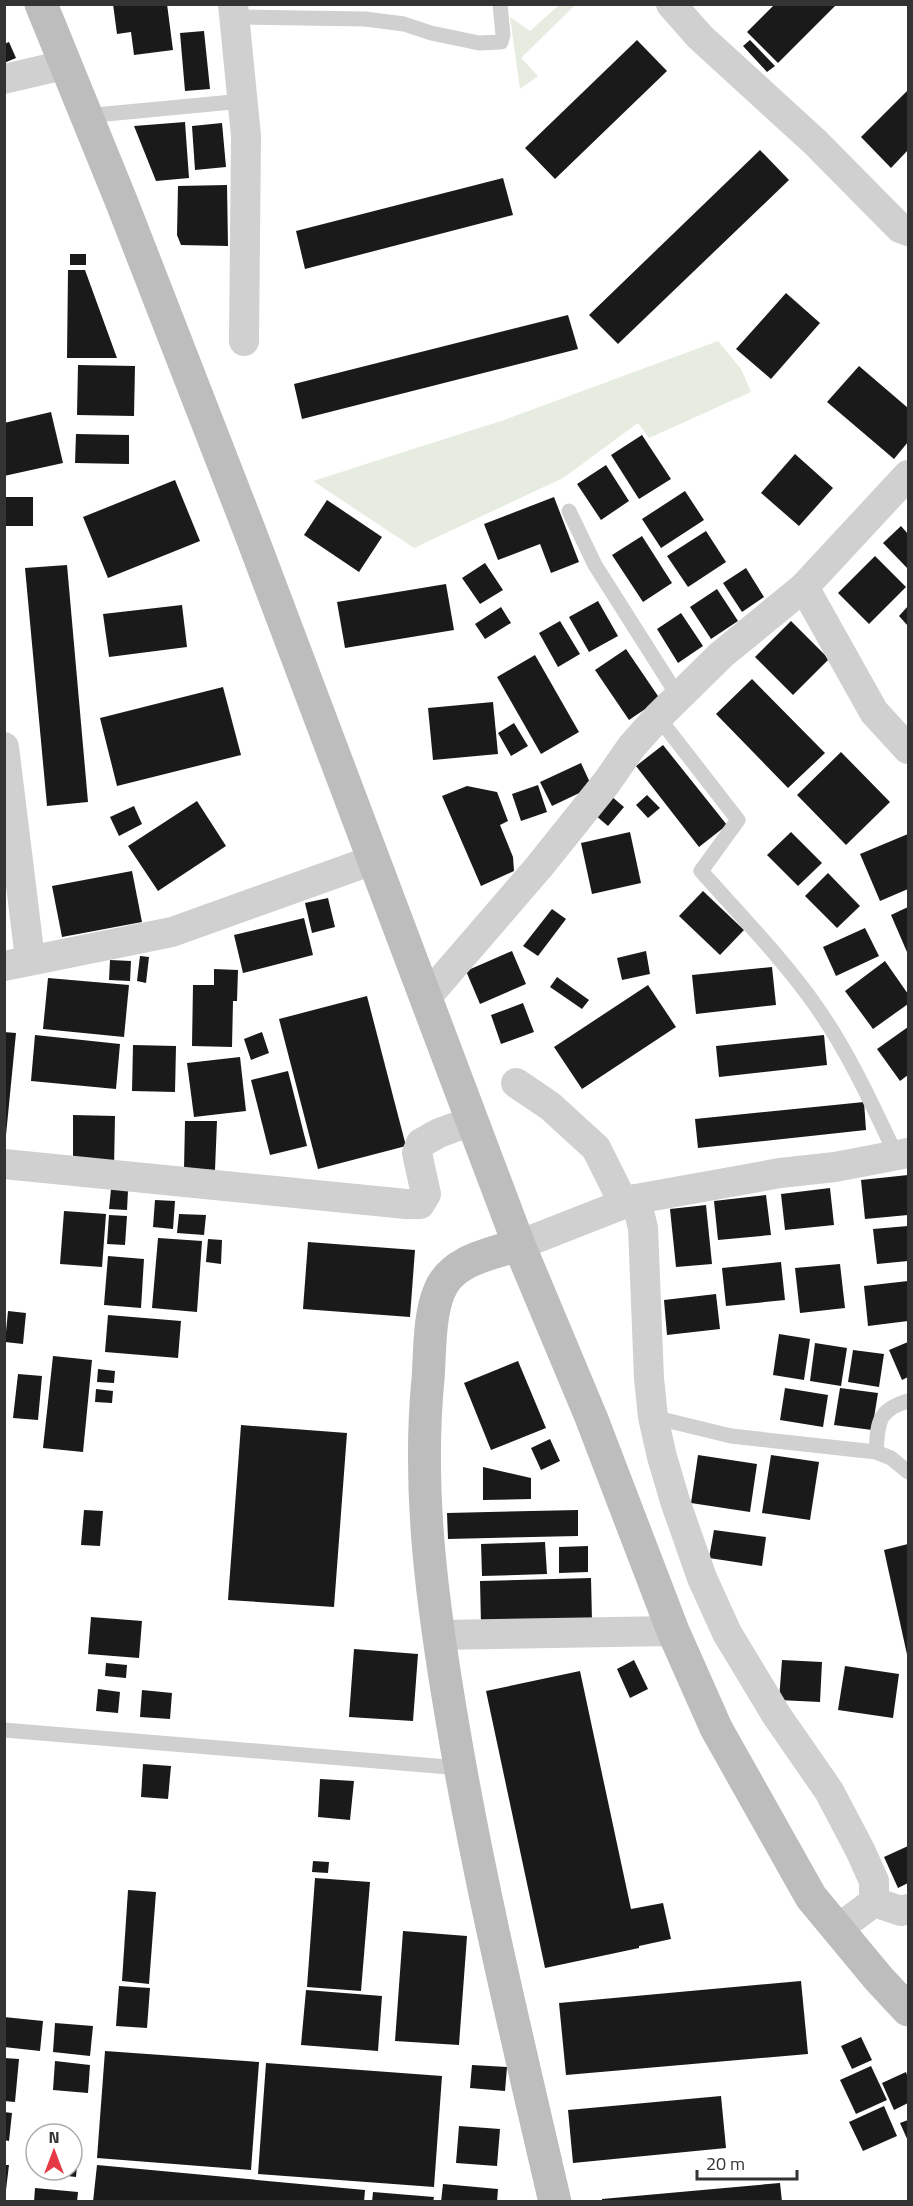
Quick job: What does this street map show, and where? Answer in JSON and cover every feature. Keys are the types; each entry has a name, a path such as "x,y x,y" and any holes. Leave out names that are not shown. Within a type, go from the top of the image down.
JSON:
{"street":[{"path":"41,4 84,116 122,203 224,466 519,1245 591,1417 673,1630 716,1728 811,1897 879,1979 909,2010"},
{"path":"671,4 700,37 815,142 900,228 909,231"},
{"path":"234,11 246,136 244,341"},
{"path":"4,79 64,64"},
{"path":"425,999 538,868 632,746 668,706 722,656 804,587 909,475"},
{"path":"804,587 874,712 909,749"},
{"path":"4,747 17,962 172,932 373,860"},
{"path":"516,1083 550,1106 596,1148 630,1202 643,1228 649,1378 653,1417 662,1457 702,1578 727,1633 777,1716 829,1791 874,1881 874,1902"},
{"path":"4,1164 420,1204 426,1194 417,1153 421,1143 439,1133 472,1121"},
{"path":"555,2202 477,1856 460,1768 439,1635 424,1484 424,1420 433,1321 439,1292 448,1275 473,1259 519,1245 630,1202 780,1173 835,1167 902,1154"},
{"path":"439,1635 673,1630"},
{"path":"874,1902 901,1911 909,1909"},
{"path":"839,1928 874,1902"}],"lane":[{"path":"234,11 364,19 405,24 431,33 478,43 501,42 504,35 500,4"},
{"path":"84,116 243,101"},
{"path":"569,511 668,706 738,820 701,871 770,947 816,1006 852,1063 902,1154"},
{"path":"876,1452 879,1421 886,1412 898,1404 909,1401"},
{"path":"653,1417 731,1436 876,1452 891,1458 909,1472"},
{"path":"4,1730 460,1768"}],"shaded area":[{"path":"559,5 575,5 521,58 538,76 520,89 510,17 530,31"},
{"path":"718,341 741,369 751,392 649,438 638,423 563,478 414,548 313,481 504,420"}],"building":[{"path":"113,4 167,4 173,50 134,55 131,32 117,34"},
{"path":"775,4 837,4 778,63 747,32"},
{"path":"204,31 210,89 185,91 180,33"},
{"path":"637,40 667,71 555,179 525,148"},
{"path":"750,40 775,66 767,72 743,46"},
{"path":"9,42 16,58 4,63 4,44"},
{"path":"908,90 908,150 891,168 861,137"},
{"path":"185,122 189,178 156,181 134,126"},
{"path":"222,123 226,167 195,170 192,126"},
{"path":"760,150 789,180 618,344 589,315"},
{"path":"503,178 513,215 305,269 296,231"},
{"path":"227,185 228,246 181,245 177,235 178,186"},
{"path":"70,254 86,254 86,265 70,265"},
{"path":"68,270 85,270 117,358 67,358"},
{"path":"786,293 820,323 771,379 736,349"},
{"path":"568,315 578,349 302,419 294,384"},
{"path":"78,365 135,366 134,416 77,415"},
{"path":"859,366 908,408 908,442 894,459 827,402"},
{"path":"51,412 63,463 4,476 4,423"},
{"path":"76,434 129,435 129,464 75,463"},
{"path":"642,435 671,479 639,499 611,455"},
{"path":"795,454 833,488 799,526 761,493"},
{"path":"606,465 629,501 601,520 577,484"},
{"path":"175,480 200,541 108,578 83,517"},
{"path":"685,491 704,520 661,548 642,519"},
{"path":"4,497 33,497 33,526 4,526"},
{"path":"554,497 579,562 551,573 540,544 498,560 484,524"},
{"path":"327,500 382,537 359,572 304,535"},
{"path":"901,526 908,534 908,569 883,543"},
{"path":"706,531 726,562 688,587 667,556"},
{"path":"642,536 672,583 643,602 612,555"},
{"path":"875,556 906,587 869,624 838,593"},
{"path":"485,563 503,590 480,604 462,578"},
{"path":"67,565 88,802 47,806 25,568"},
{"path":"746,568 764,597 742,612 723,583"},
{"path":"446,584 454,630 345,648 337,602"},
{"path":"717,589 738,621 711,639 690,607"},
{"path":"598,601 618,636 589,652 569,617"},
{"path":"182,605 187,647 109,657 103,614"},
{"path":"908,606 908,626 899,616"},
{"path":"501,607 511,623 485,639 475,624"},
{"path":"681,613 703,646 678,663 657,629"},
{"path":"560,621 580,654 558,667 539,633"},
{"path":"791,621 829,659 793,695 755,657"},
{"path":"626,649 660,699 629,720 595,670"},
{"path":"535,655 579,732 541,754 497,677"},
{"path":"752,679 825,753 788,788 716,714"},
{"path":"223,687 241,755 117,786 100,718"},
{"path":"493,702 498,754 433,760 428,708"},
{"path":"514,723 528,746 511,756 498,733"},
{"path":"663,745 727,825 699,847 636,766"},
{"path":"841,752 890,802 846,845 797,795"},
{"path":"581,763 592,787 552,806 540,782"},
{"path":"538,785 547,812 521,821 512,794"},
{"path":"467,786 497,792 508,821 500,825 513,857 514,871 481,886 442,796"},
{"path":"647,795 660,808 648,818 636,805"},
{"path":"611,796 624,807 608,826 595,815"},
{"path":"197,801 226,846 158,891 128,846"},
{"path":"134,806 142,824 119,836 110,817"},
{"path":"630,832 641,883 592,894 581,843"},
{"path":"791,832 822,863 798,886 767,855"},
{"path":"908,834 908,889 880,901 860,854"},
{"path":"132,871 142,922 62,937 52,886"},
{"path":"828,873 860,906 837,928 805,896"},
{"path":"703,891 744,930 720,955 679,916"},
{"path":"328,898 335,927 312,933 305,903"},
{"path":"908,907 908,951 907,952 891,915"},
{"path":"552,909 566,919 538,956 523,946"},
{"path":"304,918 313,955 243,973 234,935"},
{"path":"865,928 879,956 836,976 823,947"},
{"path":"512,951 526,984 480,1004 466,971"},
{"path":"646,951 650,974 622,980 617,958"},
{"path":"140,956 149,957 146,983 137,981"},
{"path":"110,960 131,961 130,981 109,980"},
{"path":"885,961 908,994 908,1004 873,1029 845,991"},
{"path":"772,967 776,1005 696,1014 692,975"},
{"path":"214,969 238,970 237,1001 233,1001 232,1047 192,1046 193,985 214,985"},
{"path":"557,977 589,1000 582,1009 550,987"},
{"path":"48,978 129,985 124,1037 43,1029"},
{"path":"648,985 676,1027 582,1089 554,1047"},
{"path":"367,996 406,1146 318,1169 279,1019"},
{"path":"523,1003 534,1032 501,1044 491,1015"},
{"path":"908,1027 908,1075 900,1081 877,1049"},
{"path":"4,1032 16,1033 6,1135 4,1135"},
{"path":"262,1032 269,1053 251,1060 244,1039"},
{"path":"35,1035 120,1044 116,1089 31,1081"},
{"path":"824,1035 827,1065 719,1077 716,1046"},
{"path":"133,1045 176,1046 175,1092 132,1091"},
{"path":"240,1057 246,1111 194,1117 187,1063"},
{"path":"288,1071 307,1146 270,1155 251,1080"},
{"path":"864,1102 866,1130 698,1148 695,1119"},
{"path":"73,1115 115,1116 114,1168 73,1167"},
{"path":"185,1121 217,1121 215,1170 184,1169"},
{"path":"908,1175 908,1215 865,1219 861,1180"},
{"path":"830,1188 834,1225 785,1230 781,1194"},
{"path":"111,1189 128,1191 127,1210 109,1209"},
{"path":"766,1195 771,1235 718,1240 714,1201"},
{"path":"155,1200 175,1201 173,1229 153,1227"},
{"path":"706,1205 712,1264 676,1267 670,1209"},
{"path":"64,1211 106,1214 102,1267 60,1264"},
{"path":"179,1214 206,1215 204,1235 177,1233"},
{"path":"109,1215 127,1216 125,1245 107,1244"},
{"path":"908,1226 908,1261 877,1264 873,1229"},
{"path":"158,1238 202,1241 197,1312 152,1308"},
{"path":"208,1239 222,1240 221,1264 206,1262"},
{"path":"308,1242 415,1250 410,1317 303,1309"},
{"path":"108,1256 144,1259 141,1308 104,1305"},
{"path":"781,1262 785,1300 726,1306 722,1268"},
{"path":"840,1264 845,1308 800,1313 795,1268"},
{"path":"908,1281 908,1321 868,1326 864,1286"},
{"path":"716,1294 720,1329 667,1335 664,1300"},
{"path":"8,1311 26,1313 23,1344 5,1342"},
{"path":"108,1315 181,1321 178,1358 105,1352"},
{"path":"779,1334 810,1339 804,1380 773,1375"},
{"path":"908,1342 908,1377 902,1380 889,1350"},
{"path":"815,1343 847,1348 841,1386 810,1381"},
{"path":"853,1350 884,1354 879,1387 848,1382"},
{"path":"53,1356 92,1360 83,1452 43,1448"},
{"path":"518,1361 546,1428 491,1450 464,1383"},
{"path":"98,1369 115,1371 114,1383 97,1382"},
{"path":"18,1374 42,1376 38,1420 13,1418"},
{"path":"785,1388 828,1395 823,1427 780,1420"},
{"path":"840,1388 878,1393 872,1430 834,1425"},
{"path":"96,1389 113,1391 112,1403 95,1402"},
{"path":"241,1425 347,1433 334,1607 228,1600"},
{"path":"550,1439 560,1461 541,1470 531,1448"},
{"path":"698,1455 757,1464 750,1512 691,1503"},
{"path":"771,1455 819,1462 810,1520 762,1513"},
{"path":"483,1467 531,1478 531,1499 483,1500"},
{"path":"84,1510 103,1511 100,1546 81,1545"},
{"path":"578,1510 578,1536 448,1539 447,1513"},
{"path":"714,1530 766,1537 762,1566 709,1558"},
{"path":"545,1542 547,1574 482,1576 481,1544"},
{"path":"908,1544 908,1659 884,1550"},
{"path":"588,1546 588,1572 559,1573 559,1547"},
{"path":"591,1578 592,1621 481,1624 480,1581"},
{"path":"91,1617 142,1621 139,1658 88,1654"},
{"path":"354,1649 418,1654 413,1721 349,1717"},
{"path":"634,1660 648,1689 630,1698 617,1669"},
{"path":"782,1660 822,1662 820,1702 779,1700"},
{"path":"106,1663 127,1665 126,1678 105,1676"},
{"path":"845,1666 899,1674 893,1718 838,1710"},
{"path":"580,1671 631,1909 663,1903 671,1939 545,1968 486,1691"},
{"path":"98,1689 120,1692 118,1713 96,1711"},
{"path":"142,1690 172,1693 170,1719 140,1717"},
{"path":"143,1764 171,1766 168,1799 141,1797"},
{"path":"320,1779 354,1781 350,1820 318,1817"},
{"path":"908,1846 908,1883 898,1888 884,1857"},
{"path":"313,1861 329,1862 328,1873 312,1872"},
{"path":"315,1878 370,1882 361,1991 307,1987"},
{"path":"128,1890 156,1892 149,1984 122,1981"},
{"path":"403,1931 467,1936 459,2045 395,2041"},
{"path":"801,1981 808,2054 566,2075 559,2003"},
{"path":"119,1986 150,1988 147,2028 116,2026"},
{"path":"306,1990 382,1996 378,2051 301,2045"},
{"path":"4,2017 43,2021 40,2051 4,2047"},
{"path":"55,2023 93,2026 90,2056 53,2052"},
{"path":"861,2037 872,2060 852,2069 841,2046"},
{"path":"105,2051 259,2062 251,2170 97,2158"},
{"path":"4,2058 19,2059 15,2102 4,2101"},
{"path":"55,2061 90,2065 88,2093 53,2090"},
{"path":"266,2063 442,2076 434,2187 258,2174"},
{"path":"472,2065 507,2067 505,2091 470,2088"},
{"path":"871,2066 887,2100 856,2114 840,2080"},
{"path":"906,2072 908,2103 894,2110 882,2083"},
{"path":"721,2096 726,2148 573,2163 568,2110"},
{"path":"884,2106 897,2136 863,2151 849,2122"},
{"path":"4,2112 12,2113 9,2141 4,2140"},
{"path":"908,2120 908,2141 900,2123"},
{"path":"459,2126 500,2129 497,2166 456,2163"},
{"path":"4,2165 9,2165 6,2190 4,2190"},
{"path":"97,2165 365,2190 364,2202 93,2202"},
{"path":"780,2183 782,2202 602,2202 602,2199"},
{"path":"443,2184 498,2189 497,2202 441,2202"},
{"path":"35,2188 78,2192 77,2202 34,2202"},
{"path":"373,2192 434,2197 433,2202 372,2202"}]}
